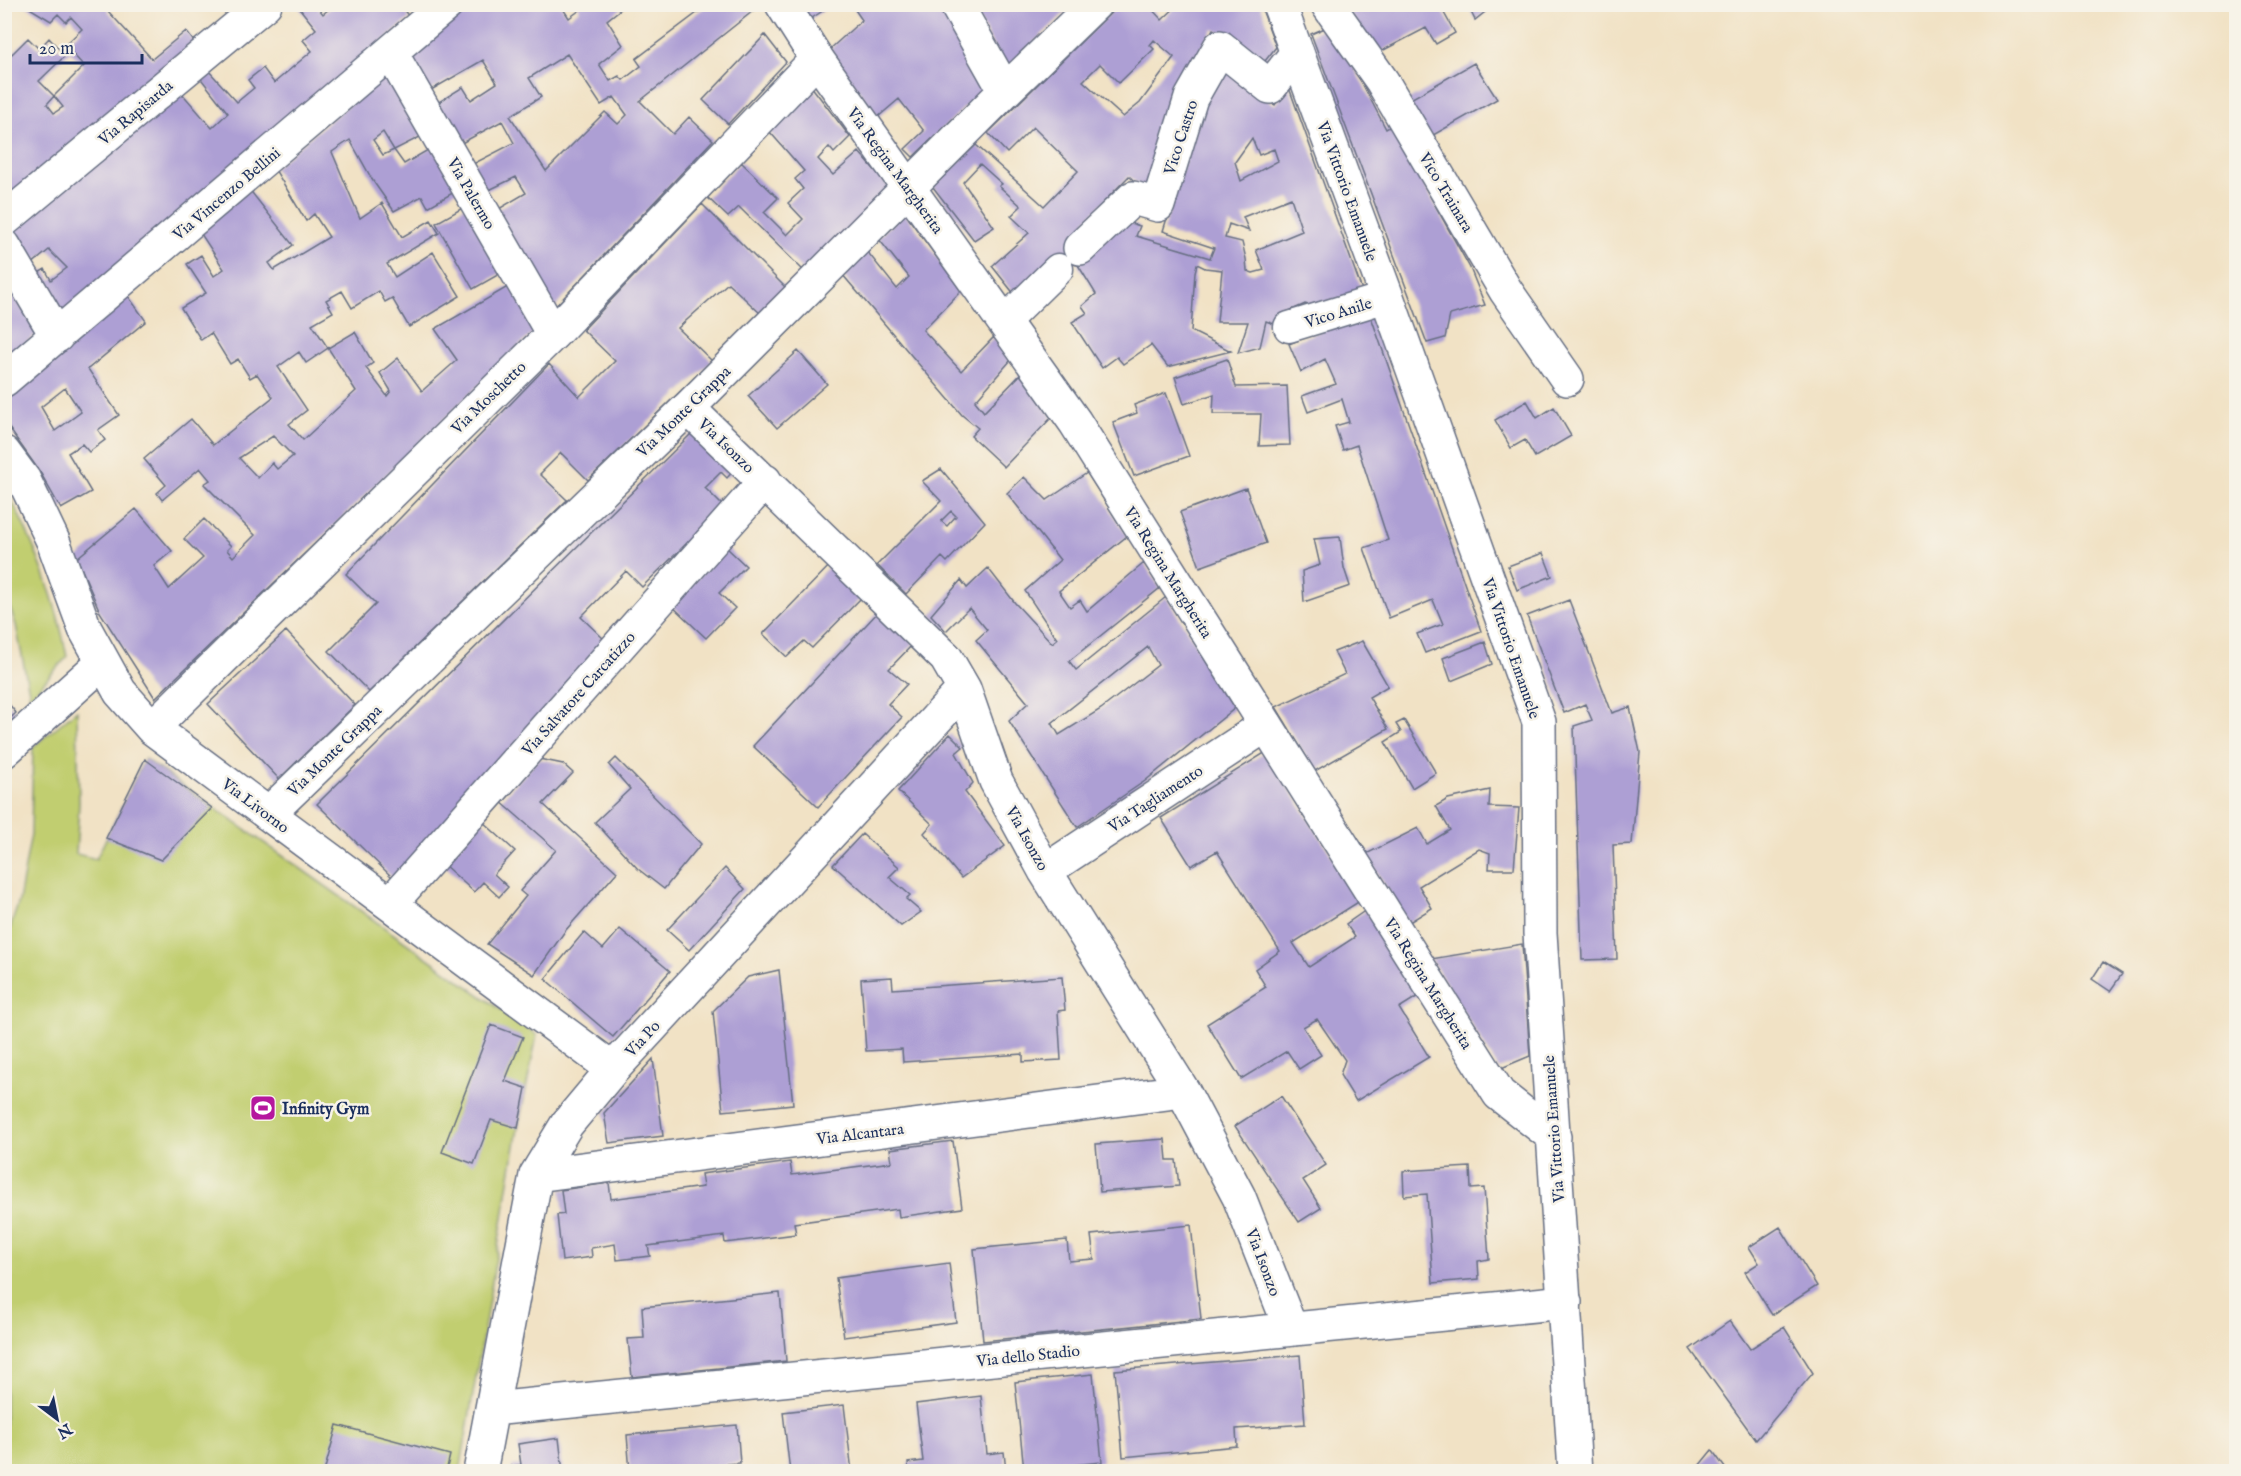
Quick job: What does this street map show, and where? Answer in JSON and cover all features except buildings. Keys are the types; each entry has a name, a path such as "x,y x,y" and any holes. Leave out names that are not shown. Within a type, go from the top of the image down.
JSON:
{"street":[{"name":"Via Rapisarda","path":"4,220 265,4"},
{"name":"Via Vincenzo Bellini","path":"4,380 447,4"},
{"name":"Via Regina Margherita","path":"782,4 817,59 1076,422 1499,1094 1554,1137"},
{"path":"956,4 1005,91"},
{"name":"Via Monte Grappa","path":"268,814 688,408 1095,4"},
{"path":"1288,28 1328,5"},
{"name":"Vico Trainara","path":"1328,5 1382,81 1506,291 1567,379"},
{"name":"Vico Castro","path":"1005,321 1133,198 1158,205 1191,98 1220,47 1270,87 1288,28"},
{"name":"Via Vittorio Emanuele","path":"1288,28 1388,297 1539,722 1540,933 1575,1472"},
{"name":"Via Palermo","path":"391,53 553,334"},
{"name":"Via Moschetto","path":"152,728 553,334 817,59"},
{"path":"4,246 57,336"},
{"name":"Vico Anile","path":"1289,327 1388,297"},
{"name":"Via Isonzo","path":"688,408 946,658 964,688 996,781 1045,871 1183,1091 1239,1197 1291,1329"},
{"name":"Via Livorno","path":"4,453 24,480 48,531 85,629 120,692 152,728 613,1069"},
{"name":"Via Salvatore Carcatizzo","path":"390,904 765,482"},
{"path":"4,751 103,662"},
{"name":"Via Po","path":"480,1472 536,1175 567,1124 613,1069 964,688"},
{"name":"Via Tagliamento","path":"1045,871 1266,725"},
{"name":"Via Alcantara","path":"536,1175 1183,1091"},
{"name":"Via dello Stadio","path":"492,1409 1565,1302"}],"green space":[{"path":"4,486 25,527 42,569 57,613 67,657 30,697 16,625 5,594"},
{"name":"Infinity Gym","path":"77,710 79,803 76,854 96,859 145,759 537,1035 518,1128 460,1471 5,1472 5,944 19,901 31,834 33,747"}],"place":[{"name":"Infinity Gym","path":"263,1108"}]}
